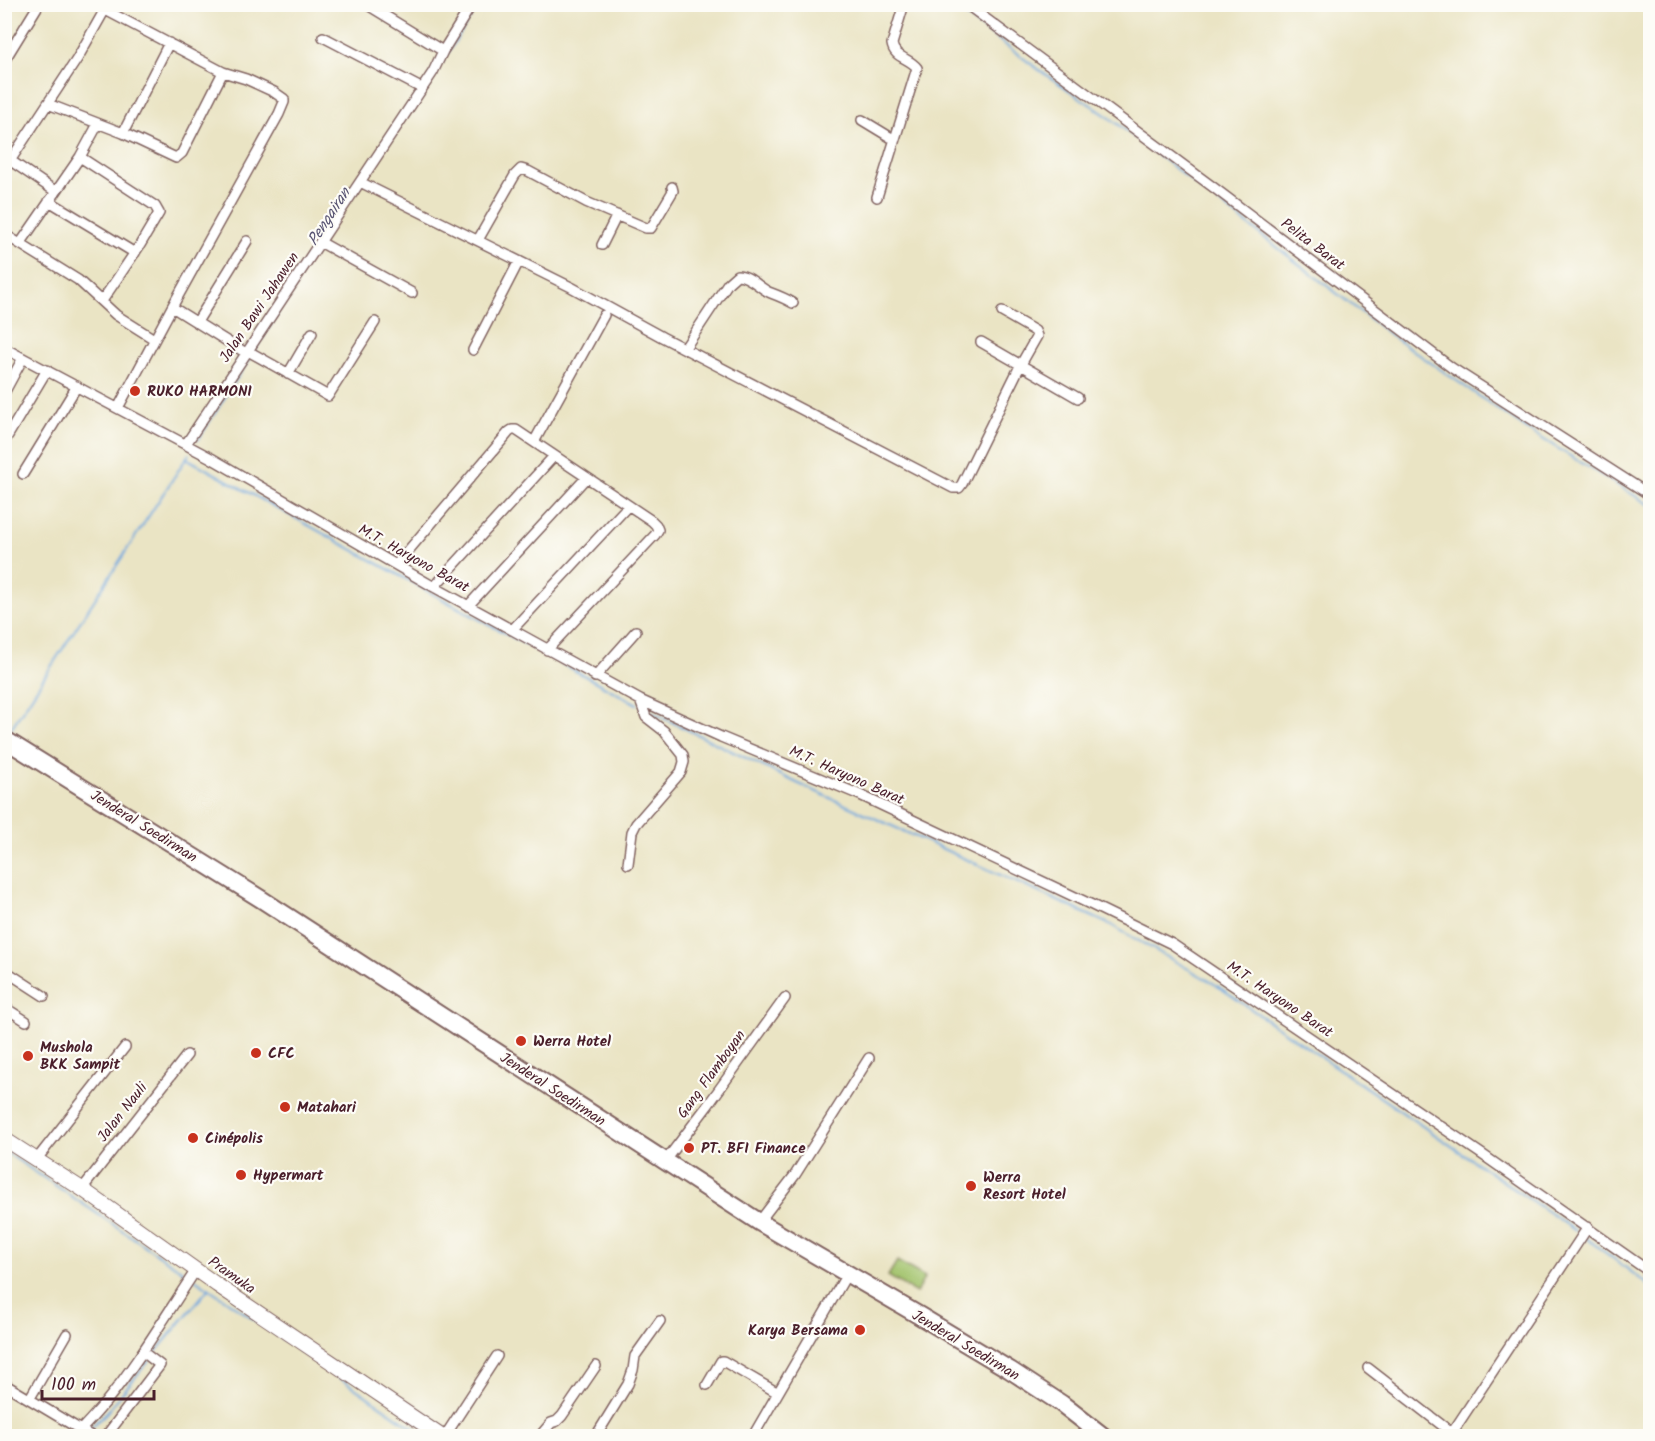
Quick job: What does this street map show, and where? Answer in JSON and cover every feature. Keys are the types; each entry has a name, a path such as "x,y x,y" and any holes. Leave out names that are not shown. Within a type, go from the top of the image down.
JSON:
{"highway":[{"name":"Jenderal Soedirman","path":"4,739 98,802"},
{"name":"Jenderal Soedirman","path":"4,749 261,899 408,999 663,1164 982,1353 1062,1404 1103,1437"},
{"name":"Jenderal Soedirman","path":"663,1164 755,1230 987,1365 1057,1411 1090,1437"}],"street":[{"path":"4,61 39,4"},
{"path":"94,4 107,7 223,72 246,79 274,92 281,96 284,102 118,408"},
{"path":"366,4 443,51"},
{"name":"Jalan Bawi Jahawen","path":"186,444 433,72 472,4"},
{"path":"877,197 917,68 915,64 896,54 893,49 892,44 904,4"},
{"name":"Pelita Barat","path":"966,4 1452,368 1650,495"},
{"path":"55,191 7,166 107,7"},
{"path":"323,37 421,88"},
{"path":"123,133 169,43"},
{"path":"48,104 123,133 174,158 179,157 223,72"},
{"path":"862,120 895,139"},
{"path":"20,244 80,157 98,124"},
{"path":"80,157 158,208 158,216 102,301"},
{"path":"477,240 515,175 521,169 586,202 646,228 651,228 673,191 672,187"},
{"path":"360,182 519,261 956,488 962,484 1037,336 1037,333 1002,312"},
{"path":"49,201 135,253"},
{"path":"602,245 617,215"},
{"path":"4,234 78,280 116,315 154,339"},
{"path":"197,322 247,241"},
{"path":"320,242 412,293"},
{"path":"473,350 519,261"},
{"path":"685,348 728,283 737,275 793,303"},
{"path":"172,307 247,352 328,396 375,322"},
{"path":"534,442 604,315"},
{"path":"288,374 312,333"},
{"path":"981,342 1078,398"},
{"name":"M.T. Haryono Barat","path":"4,348 186,444 434,587 640,700 721,738 860,795 1172,944 1464,1141 1650,1272"},
{"path":"4,393 23,358"},
{"path":"4,442 46,370"},
{"path":"23,474 77,386"},
{"path":"396,565 509,432 516,430 656,525 658,530 547,650"},
{"path":"434,587 554,456"},
{"path":"468,606 586,478"},
{"path":"512,630 628,506"},
{"path":"595,677 636,631"},
{"path":"628,864 632,832 636,824 681,772 684,762 683,755 664,731 646,717 640,700"},
{"path":"4,970 44,996"},
{"name":"Gang Flamboyan","path":"663,1164 785,998"},
{"path":"4,1007 26,1021"},
{"path":"37,1160 125,1047"},
{"name":"Jalan Nauli","path":"82,1189 187,1055"},
{"path":"759,1222 795,1174 869,1058"},
{"name":"Pramuka","path":"4,1139 82,1189 193,1274 443,1437"},
{"path":"1368,1368 1451,1435 1588,1227"},
{"path":"4,1384 30,1398 83,1434 143,1353 193,1274"},
{"path":"753,1437 843,1281"},
{"path":"596,1437 628,1384 637,1353 660,1321"},
{"path":"30,1398 67,1334"},
{"path":"106,1437 160,1365 143,1353"},
{"path":"443,1437 497,1356"},
{"path":"707,1385 723,1361 778,1393"},
{"path":"540,1437 551,1423 562,1416 596,1365"}],"green space":[{"path":"897,1261 925,1277 916,1293 888,1276"}],"waterway":[{"name":"Pengairan","path":"442,62 479,4"},
{"path":"950,4 1042,72 1110,118 1392,336 1528,430 1650,505"},
{"name":"Pengairan","path":"254,352 278,313"},
{"name":"Pengairan","path":"198,440 251,356"},
{"path":"8,733 189,454"},
{"path":"186,458 637,704"},
{"path":"647,710 797,783 1111,925 1213,983 1576,1231"},
{"path":"4,1151 190,1276"},
{"path":"1586,1238 1650,1286"},
{"path":"195,1279 425,1436"},
{"path":"153,1355 209,1288"},
{"path":"88,1430 106,1413 150,1359"}],"place":[{"name":"RUKO HARMONI","path":"135,391"},
{"name":"Werra Hotel","path":"521,1041"},
{"name":"CFC","path":"256,1053"},
{"name":"Mushola BKK Sampit","path":"28,1056"},
{"name":"Matahari","path":"285,1107"},
{"name":"Cinépolis","path":"193,1138"},
{"name":"PT. BFI Finance","path":"689,1148"},
{"name":"Hypermart","path":"241,1175"},
{"name":"Werra Resort Hotel","path":"971,1186"},
{"name":"Karya Bersama","path":"860,1330"}]}
